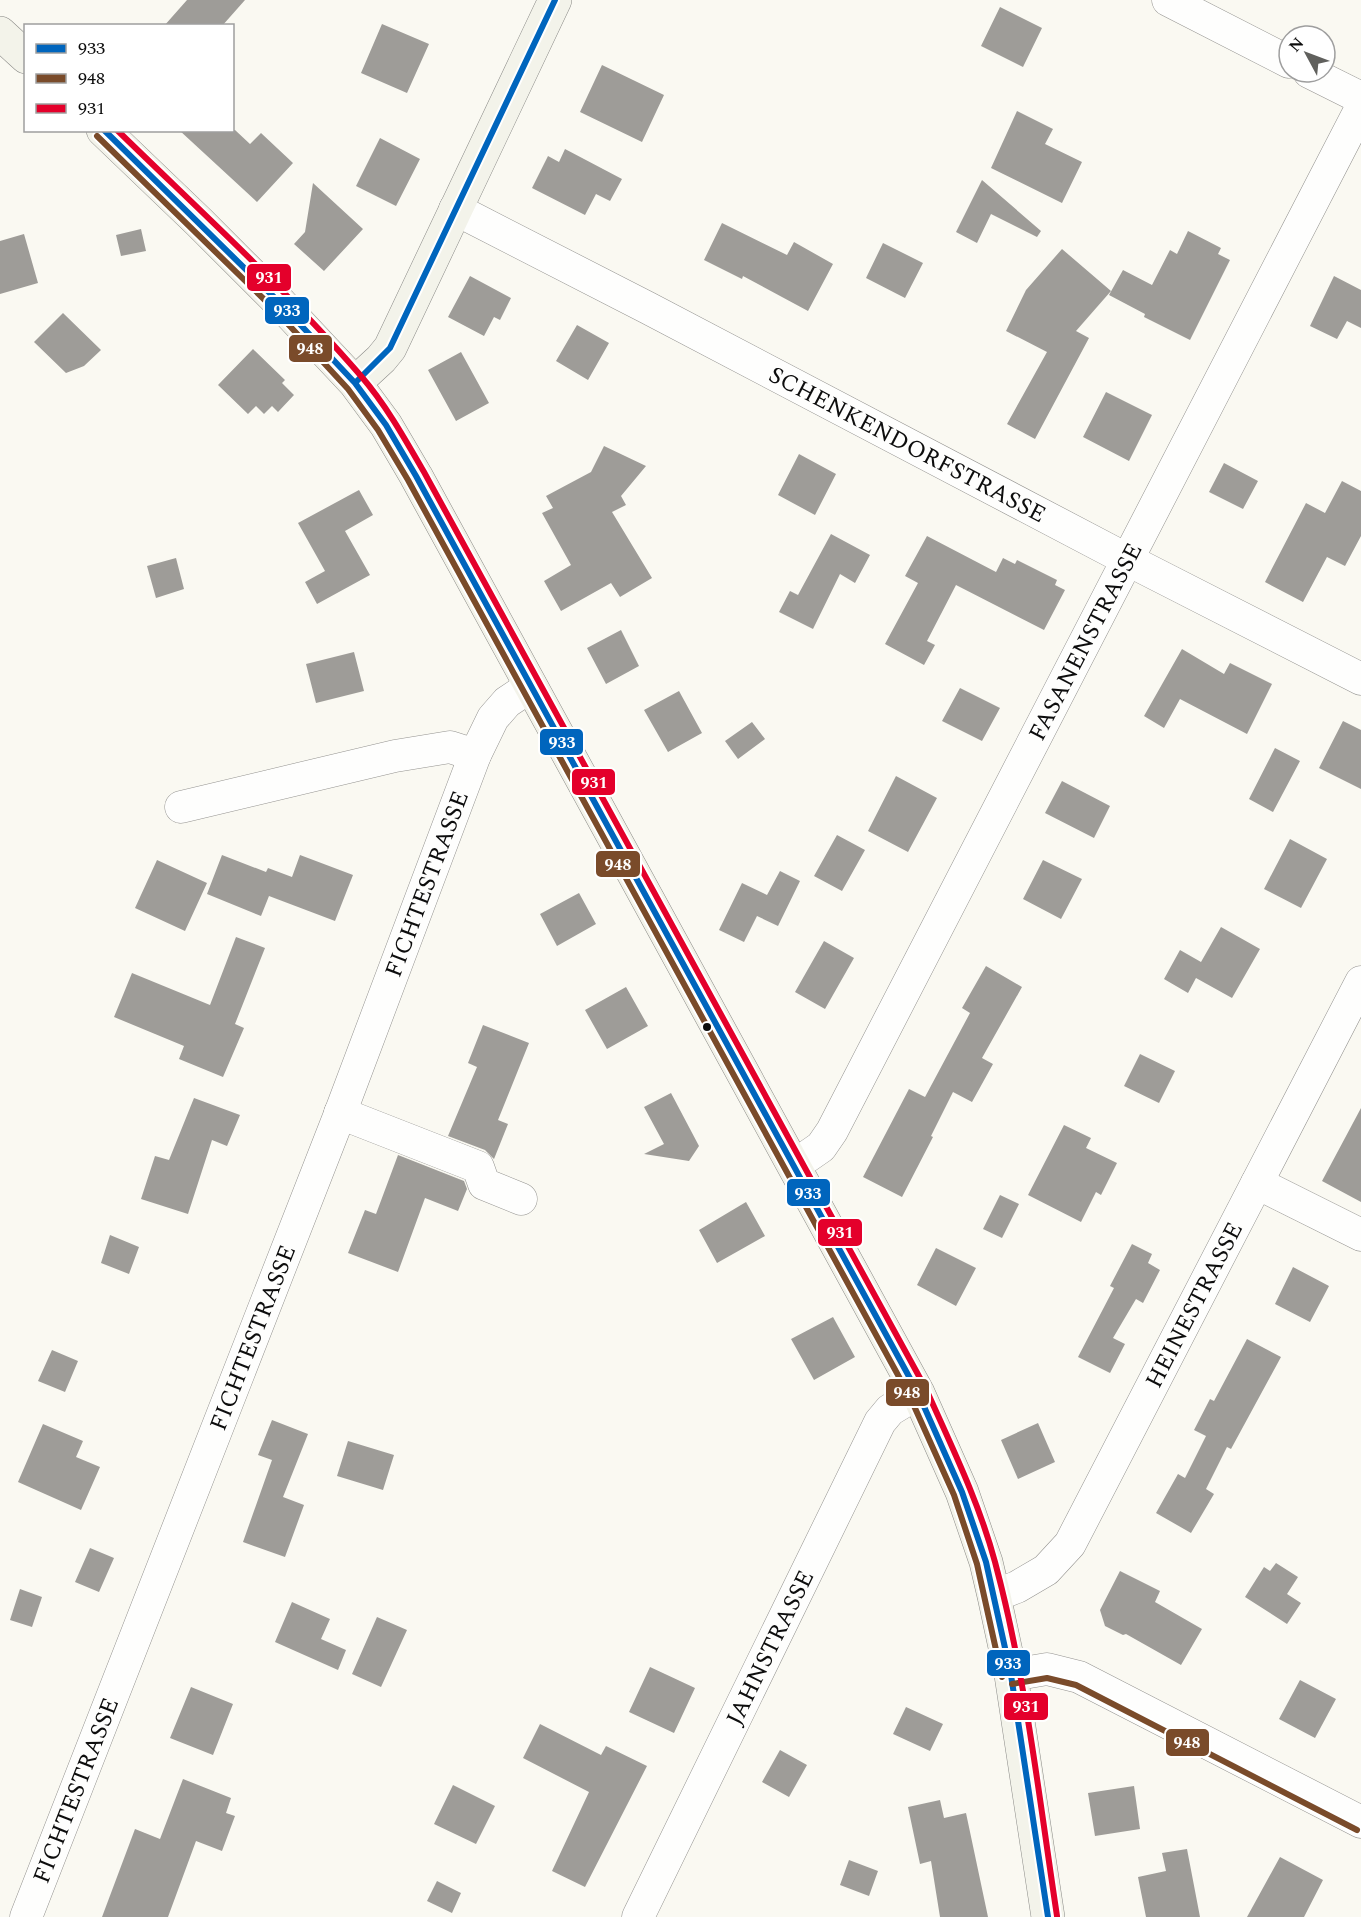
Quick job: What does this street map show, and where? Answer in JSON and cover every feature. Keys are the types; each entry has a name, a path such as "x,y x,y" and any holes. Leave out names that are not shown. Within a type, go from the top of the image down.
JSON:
{"street":[{"path":"355,383 390,348 555,0"},
{"path":"1168,0 1277,56"},
{"path":"0,33 24,55"},
{"path":"1333,84 1361,98"},
{"name":"FASANENSTRASSE","path":"795,1166 821,1148 832,1131 1361,108"},
{"path":"105,132 281,304 355,383 386,425 918,1393 962,1492 986,1562 1011,1675 1048,1917"},
{"name":"SCHENKENDORFSTRASSE","path":"455,209 1361,679"},
{"name":"FICHTESTRASSE","path":"26,1917 340,1113 475,755 493,718 507,702 531,686"},
{"path":"181,807 395,756 450,747 475,755"},
{"name":"HEINESTRASSE","path":"994,1596 1017,1587 1046,1570 1070,1544 1361,982"},
{"path":"340,1113 478,1167 484,1184 521,1199"},
{"path":"1257,1183 1361,1235"},
{"name":"JAHNSTRASSE","path":"638,1917 880,1422 890,1410 918,1393"},
{"path":"1011,1675 1047,1669 1079,1677 1361,1822"}],"building":[{"path":"187,0 245,0 224,24 166,24"},
{"path":"1000,7 1042,28 1023,67 981,46"},
{"path":"382,24 429,44 407,93 361,73"},
{"path":"602,65 664,95 642,142 580,112"},
{"path":"1017,111 1053,129 1045,144 1082,162 1062,203 991,168"},
{"path":"235,130 250,144 261,133 293,163 257,202 181,132 234,132"},
{"path":"380,138 420,159 396,206 356,186"},
{"path":"565,149 622,179 610,201 596,194 585,215 532,188 548,156 559,162"},
{"path":"982,180 1041,231 1037,237 991,214 977,243 956,232"},
{"path":"313,183 363,229 324,271 294,244 305,232"},
{"path":"722,223 787,255 794,242 833,264 808,311 743,276 742,279 704,260"},
{"path":"141,229 146,251 121,256 116,235"},
{"path":"1188,231 1221,248 1218,254 1230,260 1190,340 1144,317 1145,314 1109,295 1123,270 1152,285 1170,250 1177,254"},
{"path":"24,234 38,283 0,294 0,241"},
{"path":"883,243 923,263 905,298 866,278"},
{"path":"1062,249 1111,291 1076,331 1089,338 1035,439 1007,424 1047,352 1006,331 1026,290"},
{"path":"470,276 511,298 500,320 494,317 484,336 448,317"},
{"path":"1334,276 1361,290 1361,328 1347,321 1337,339 1310,326"},
{"path":"63,313 101,350 84,366 66,373 34,342"},
{"path":"577,325 609,343 588,380 556,361"},
{"path":"253,349 285,380 282,383 294,395 278,412 272,406 264,414 256,406 248,414 218,385"},
{"path":"461,352 489,403 456,421 428,370"},
{"path":"1106,392 1152,415 1129,461 1083,437"},
{"path":"604,446 646,466 621,496 626,505 612,512 652,578 620,597 611,583 561,611 544,581 571,565 542,513 553,508 546,496 591,472"},
{"path":"799,454 836,474 815,515 778,495"},
{"path":"1224,463 1258,481 1243,509 1209,492"},
{"path":"1342,481 1361,491 1361,536 1345,566 1327,557 1303,602 1265,582 1306,503 1325,513"},
{"path":"359,490 373,515 345,531 370,575 317,604 305,582 325,571 298,523"},
{"path":"831,534 870,555 855,583 840,574 813,629 779,612 790,591 798,595"},
{"path":"927,536 996,572 1003,558 1015,564 1017,560 1057,580 1055,585 1065,590 1044,630 956,585 927,641 935,645 924,665 885,644 918,583 905,576"},
{"path":"176,558 184,589 156,598 147,566"},
{"path":"621,630 639,666 606,684 587,648"},
{"path":"1182,649 1224,674 1230,663 1272,684 1247,734 1180,699 1164,728 1144,716"},
{"path":"354,652 364,691 316,703 306,664"},
{"path":"960,688 1000,708 982,741 942,721"},
{"path":"679,691 702,733 668,752 644,710"},
{"path":"1343,721 1361,730 1361,789 1319,768"},
{"path":"752,722 765,739 738,759 725,741"},
{"path":"1275,748 1300,761 1273,812 1249,799"},
{"path":"896,776 937,798 908,852 868,831"},
{"path":"1062,781 1110,806 1094,838 1045,813"},
{"path":"837,835 865,850 842,891 814,876"},
{"path":"1290,839 1327,859 1301,908 1264,889"},
{"path":"222,855 266,872 268,868 292,877 300,855 353,875 335,921 269,896 261,916 207,894"},
{"path":"157,860 207,883 185,931 135,908"},
{"path":"1043,860 1082,879 1061,919 1023,899"},
{"path":"780,871 800,881 778,926 757,916 744,942 719,930 742,883 767,895"},
{"path":"579,893 596,924 557,946 540,914"},
{"path":"1221,927 1260,949 1232,998 1196,978 1188,993 1164,979 1180,950 1201,962"},
{"path":"236,937 265,948 235,1024 244,1028 223,1077 179,1059 184,1046 114,1017 132,973 210,1005"},
{"path":"824,941 854,958 825,1009 795,992"},
{"path":"986,966 1022,987 982,1058 993,1064 972,1102 953,1092 902,1197 863,1177 909,1089 925,1097 970,1013 962,1008"},
{"path":"626,987 648,1026 607,1049 585,1010"},
{"path":"483,1025 529,1043 498,1120 508,1124 494,1159 485,1150 448,1136 477,1067 468,1063"},
{"path":"1140,1054 1175,1071 1159,1103 1124,1086"},
{"path":"671,1093 699,1146 689,1161 644,1154 664,1144 644,1107"},
{"path":"194,1098 240,1115 227,1146 212,1140 188,1214 141,1199 155,1156 169,1160"},
{"path":"1361,1108 1361,1202 1322,1181"},
{"path":"1064,1125 1091,1138 1086,1148 1117,1163 1101,1195 1096,1192 1081,1222 1028,1195"},
{"path":"398,1155 464,1181 467,1189 458,1211 425,1198 398,1272 348,1253 365,1210 376,1214"},
{"path":"1000,1195 1019,1204 1002,1238 983,1229"},
{"path":"746,1202 765,1236 717,1263 699,1230"},
{"path":"110,1235 139,1247 129,1274 101,1263"},
{"path":"1132,1244 1152,1254 1148,1263 1160,1270 1143,1303 1136,1299 1113,1338 1125,1344 1110,1373 1078,1357 1114,1288 1110,1286"},
{"path":"936,1248 976,1268 956,1306 917,1285"},
{"path":"1293,1267 1329,1286 1310,1322 1275,1304"},
{"path":"833,1317 855,1357 814,1380 791,1339"},
{"path":"1247,1339 1281,1357 1231,1449 1227,1447 1206,1489 1214,1494 1191,1533 1156,1513 1178,1474 1185,1478 1206,1436 1194,1430 1210,1399 1214,1401"},
{"path":"52,1350 78,1361 65,1392 38,1381"},
{"path":"272,1420 308,1434 283,1497 304,1505 285,1557 243,1542 272,1460 258,1455"},
{"path":"1038,1423 1055,1462 1018,1479 1001,1440"},
{"path":"43,1424 83,1441 76,1457 100,1467 81,1510 18,1482"},
{"path":"348,1441 394,1455 383,1490 337,1476"},
{"path":"90,1548 114,1558 99,1592 75,1582"},
{"path":"1276,1563 1298,1577 1287,1594 1301,1603 1287,1624 1245,1597 1264,1567 1270,1571"},
{"path":"1120,1571 1160,1591 1155,1602 1202,1629 1181,1665 1126,1634 1123,1635 1105,1626 1100,1610"},
{"path":"20,1589 42,1597 32,1627 10,1620"},
{"path":"292,1602 330,1619 321,1639 346,1650 338,1670 275,1642"},
{"path":"377,1617 407,1630 381,1687 352,1674"},
{"path":"650,1667 695,1688 674,1733 629,1712"},
{"path":"1300,1680 1336,1699 1315,1738 1279,1719"},
{"path":"191,1687 233,1704 213,1755 170,1738"},
{"path":"906,1707 943,1724 930,1751 893,1734"},
{"path":"540,1724 601,1755 606,1746 647,1766 585,1887 552,1871 589,1792 523,1758"},
{"path":"780,1750 807,1765 789,1797 762,1782"},
{"path":"183,1779 231,1798 226,1813 235,1816 222,1851 196,1841 168,1917 102,1917 135,1829 160,1839"},
{"path":"453,1785 495,1806 476,1844 434,1824"},
{"path":"1134,1786 1140,1829 1095,1836 1088,1793"},
{"path":"940,1800 944,1818 966,1813 988,1917 940,1917 931,1861 920,1864 908,1807"},
{"path":"1187,1849 1200,1917 1146,1917 1138,1877 1166,1871 1162,1853"},
{"path":"1280,1857 1323,1880 1304,1917 1247,1917"},
{"path":"849,1860 878,1871 869,1896 840,1885"},
{"path":"437,1881 461,1893 452,1913 427,1901"}],"transit line":[{"name":"933","path":"355,383 390,348 555,0"},
{"name":"933","path":"106,132 281,304 355,383 386,425 918,1393 962,1492 986,1562 1011,1675 1048,1917"},
{"name":"931","path":"119,132 242,251 333,344 361,376 395,422 926,1389 981,1518 1006,1605 1031,1738 1057,1916"},
{"name":"948","path":"97,136 275,310 348,389 378,430 408,480 910,1397 954,1495 977,1564 1002,1677"},
{"name":"948","path":"1012,1684 1047,1678 1076,1685 1357,1830"}]}
